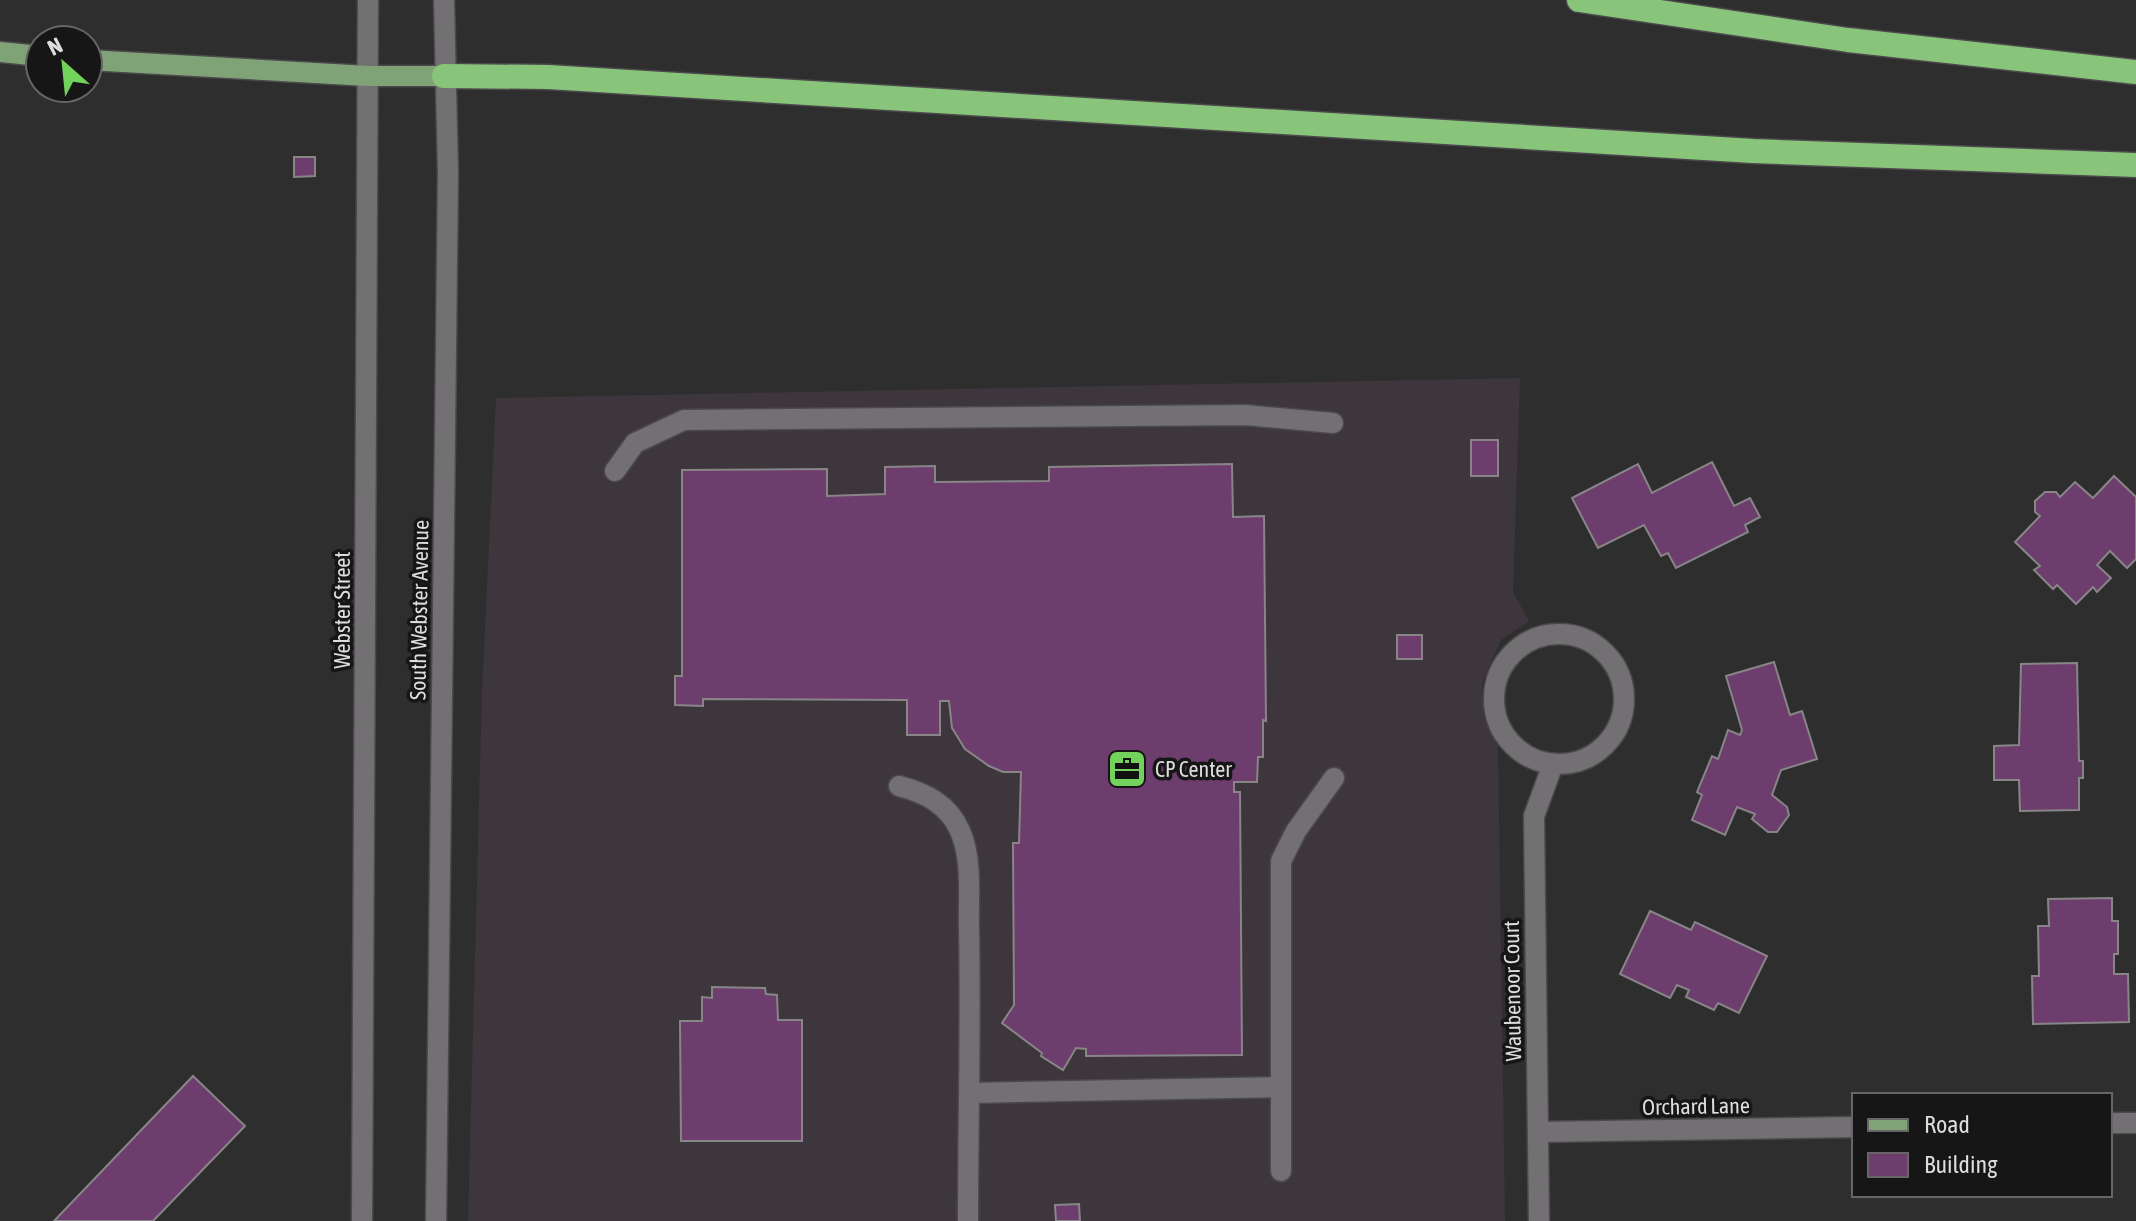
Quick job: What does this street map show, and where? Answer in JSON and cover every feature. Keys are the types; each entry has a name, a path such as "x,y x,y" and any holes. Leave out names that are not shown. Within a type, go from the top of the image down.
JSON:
{"highway":[{"path":"1579,0 1848,40 2136,72"},
{"path":"444,76 548,77 1753,151 2136,165"}],"main road":[{"name":"Webster Street","path":"362,1221 368,0"},
{"name":"South Webster Avenue","path":"436,1221 448,173 444,0"},
{"path":"0,52 24,54"},
{"path":"104,61 368,76 444,76"},
{"path":"615,471 635,443 684,420 1245,415 1333,423"},
{"path":"1553,633 1574,635 1594,643 1611,658 1621,677 1625,698 1621,720 1610,739 1594,754 1575,762 1553,764 1532,758 1514,746 1501,730 1494,710 1494,688 1501,668 1514,651 1532,639 1553,633"},
{"name":"Waubenoor Court","path":"1539,1221 1534,816 1553,764"},
{"path":"1281,1171 1281,861 1296,831 1334,778"},
{"path":"899,786 921,792 941,803 960,831 967,859 968,1221"},
{"path":"969,1093 1280,1087"},
{"path":"2112,1123 2136,1123"},
{"name":"Orchard Lane","path":"1538,1132 1852,1127"}],"shaded area":[{"path":"1520,378 1513,592 1529,621 1501,640 1482,683 1484,719 1498,745 1505,1221 468,1221 482,691 496,398"}],"building":[{"path":"294,157 315,157 315,176 294,177"},
{"path":"1471,440 1498,440 1498,476 1471,476"},
{"path":"1712,462 1734,506 1750,498 1760,517 1745,525 1748,532 1676,568 1668,553 1661,556 1644,525 1598,548 1572,498 1638,464 1652,493"},
{"name":"CP Center","path":"1232,464 1233,517 1264,516 1266,721 1263,720 1263,757 1258,757 1257,782 1234,782 1234,792 1240,792 1242,1055 1086,1056 1086,1049 1076,1048 1063,1070 1002,1023 1014,1005 1013,843 1019,843 1021,772 1003,772 965,749 952,728 949,701 940,701 940,735 907,735 907,700 703,699 703,706 675,705 675,676 682,676 682,470 827,469 827,496 885,494 885,467 935,466 935,482 1049,481 1049,467"},
{"path":"2114,476 2136,497 2136,559 2127,568 2110,551 2097,565 2111,578 2097,592 2093,587 2076,604 2057,585 2053,589 2034,570 2040,566 2015,542 2040,516 2035,512 2035,501 2045,492 2056,492 2060,497 2075,482 2093,498"},
{"path":"1397,635 1422,635 1422,659 1397,659"},
{"path":"1774,662 1790,715 1802,711 1817,759 1781,770 1772,795 1787,807 1789,815 1777,832 1768,832 1752,819 1755,814 1737,807 1725,835 1692,820 1702,795 1697,792 1712,756 1718,759 1728,730 1740,735 1742,730 1726,676"},
{"path":"2077,663 2079,761 2083,761 2083,778 2079,778 2079,810 2020,811 2019,780 1994,780 1994,746 2019,745 2021,664"},
{"path":"2112,898 2112,921 2118,921 2118,954 2114,954 2114,974 2128,974 2129,1022 2033,1024 2032,976 2039,976 2038,926 2049,926 2048,899"},
{"path":"1650,911 1691,930 1695,922 1767,956 1739,1013 1718,1003 1714,1010 1686,997 1689,990 1677,985 1670,998 1620,974"},
{"path":"712,987 765,988 766,994 777,995 778,1020 802,1020 802,1141 681,1141 680,1021 702,1021 702,997 712,998"},
{"path":"193,1076 245,1126 153,1221 54,1221"},
{"path":"1079,1204 1080,1221 1056,1221 1055,1205"}],"place":[{"name":"CP Center","path":"1127,769"}]}
